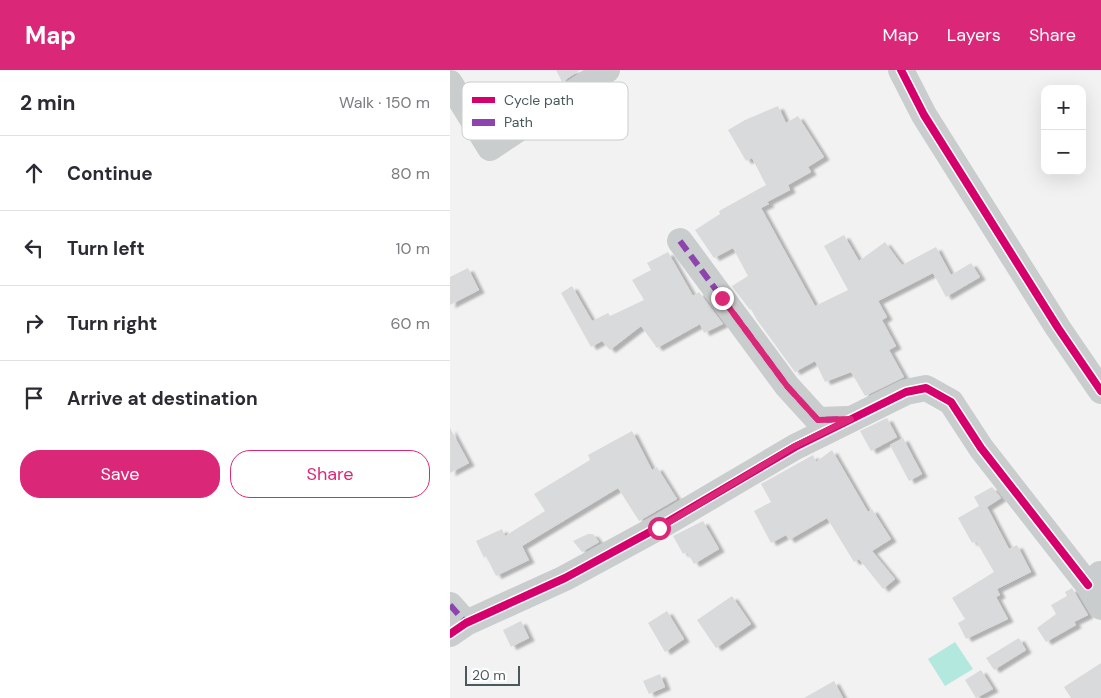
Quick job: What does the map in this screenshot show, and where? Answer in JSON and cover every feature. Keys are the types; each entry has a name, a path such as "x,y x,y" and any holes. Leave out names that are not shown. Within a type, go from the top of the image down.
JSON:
{"street":[{"path":"589,82 607,70"},
{"path":"901,70 924,115 1058,328 1101,391"},
{"path":"450,82 462,102"},
{"path":"485,140 490,148 502,140"},
{"path":"680,241 787,386 818,420 851,419"},
{"path":"455,621 565,578 659,528 795,446 906,392 926,388 951,402 981,448 1094,579 1101,606"}],"shaded area":[{"path":"955,642 973,669 945,686 928,659"}],"building":[{"path":"556,70 580,70 562,82"},
{"path":"778,106 786,123 798,116 824,157 808,167 811,172 788,185 790,190 767,202 769,204 761,208 815,306 848,290 824,246 844,235 859,261 885,242 902,265 936,247 951,275 971,263 980,277 946,297 933,273 878,301 887,317 882,320 896,346 889,350 904,377 865,396 851,372 825,382 815,361 795,372 751,309 732,286 748,276 733,248 714,258 695,230 720,214 719,211 766,185 752,158 746,161 728,130 745,120"},
{"path":"668,252 693,296 699,292 723,324 704,333 700,324 657,348 641,326 610,350 602,341 591,347 561,293 572,286 592,321 608,313 610,316 644,300 632,280 651,270 647,263"},
{"path":"468,268 479,290 450,305 450,277"},
{"path":"887,418 897,437 871,451 860,431"},
{"path":"450,428 469,463 450,473"},
{"path":"632,431 652,470 657,467 677,499 639,521 618,488 522,546 529,560 496,576 476,541 502,529 505,536 545,511 534,494 590,460 588,455"},
{"path":"903,438 922,474 909,481 890,445"},
{"path":"832,450 868,512 872,509 891,539 872,551 895,579 883,589 859,559 854,562 827,518 789,540 786,535 771,543 754,511 771,502 761,484 813,455 816,462"},
{"path":"992,487 1001,498 987,507 1009,549 1017,545 1031,572 997,589 1000,595 996,597 1008,619 966,639 958,623 965,619 952,598 994,572 976,541 972,543 958,518 979,506 974,497"},
{"path":"703,521 719,549 694,564 687,552 683,554 673,536"},
{"path":"588,534 593,534 599,542 582,552 573,541"},
{"path":"1072,588 1088,615 1074,622 1076,625 1046,642 1037,628 1056,614 1051,605 1067,596 1065,592"},
{"path":"732,596 751,624 716,648 697,620"},
{"path":"667,611 684,639 665,652 648,623"},
{"path":"521,621 529,638 511,647 503,630"},
{"path":"1019,638 1026,650 994,670 986,658"},
{"path":"1101,663 1101,698 1071,698 1064,687"},
{"path":"981,670 993,689 976,698 965,680"},
{"path":"660,674 665,687 649,694 643,681"},
{"path":"834,681 843,698 804,698"}],"marked path":[{"path":"680,241 787,386 818,420 846,419"},
{"path":"450,605 466,623"}],"cycle path":[{"path":"901,70 924,115 1058,328 1101,391"},
{"path":"450,634 466,623 565,578 659,527 795,447 906,392 926,388 951,402 981,448 1088,585"}],"route":[{"path":"659,528 795,446 851,419 818,420 787,386 722,298"}]}
